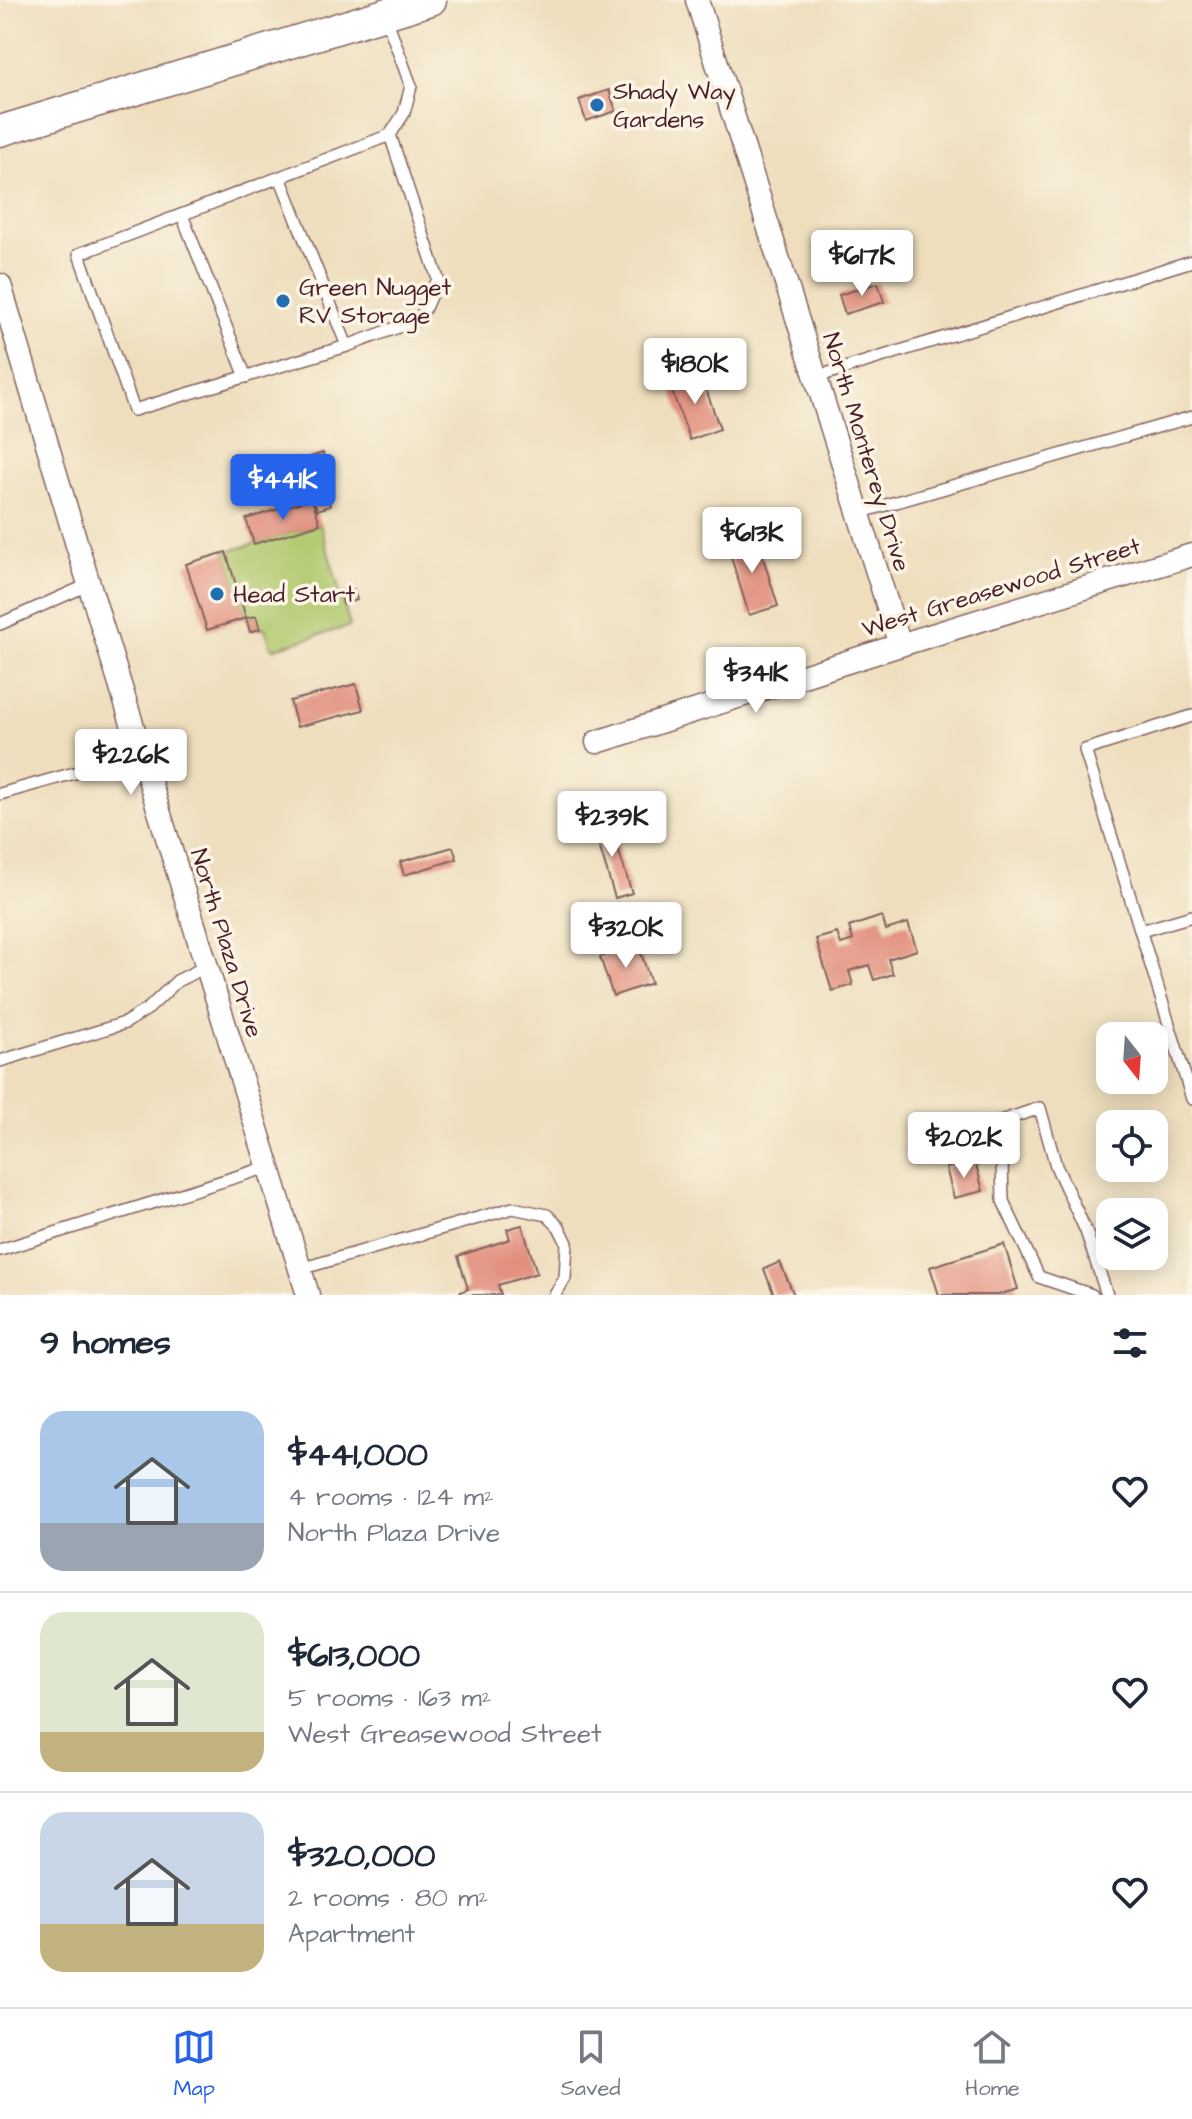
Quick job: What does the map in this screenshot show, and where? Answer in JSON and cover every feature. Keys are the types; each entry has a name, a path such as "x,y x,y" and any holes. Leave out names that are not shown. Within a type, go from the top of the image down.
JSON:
{"main road":[{"path":"0,131 431,0"}],"street":[{"name":"North Monterey Drive","path":"697,0 900,645"},
{"name":"North Plaza Drive","path":"0,285 308,1295"},
{"name":"West Greasewood Street","path":"597,742 1192,555"}],"lane":[{"path":"385,14 411,86 404,113 390,135 79,254 134,410 347,346 420,319 438,279 390,135"},
{"path":"280,177 347,346"},
{"path":"182,215 246,377"},
{"path":"816,377 1192,261"},
{"path":"858,513 1192,417"},
{"path":"0,624 90,584"},
{"path":"1192,716 1085,750 1192,1099"},
{"path":"0,794 142,754"},
{"path":"1141,931 1192,916"},
{"path":"0,1061 125,1023 149,1008 177,981 207,966"},
{"path":"1092,1295 1039,1277 1003,1201 1001,1121 1040,1108 1056,1166 1086,1231 1107,1295"},
{"path":"0,1250 268,1167"},
{"path":"300,1269 513,1208 547,1215 559,1227 567,1243 565,1278 555,1295"}],"green space":[{"path":"320,524 350,626 272,649 265,628 260,629 255,616 246,618 226,552"}],"building":[{"name":"Shady Way Gardens","path":"609,90 616,111 586,121 579,100"},
{"path":"878,283 884,302 845,314 839,295"},
{"path":"700,372 720,429 690,440 669,383"},
{"path":"323,453 331,482 319,486 310,457"},
{"path":"327,494 330,506 317,510 313,499"},
{"path":"312,499 320,524 254,544 246,519"},
{"path":"756,535 778,606 749,615 727,544"},
{"name":"Head Start","path":"226,552 246,618 207,630 186,564"},
{"path":"354,590 357,600 343,604 341,594"},
{"path":"256,616 260,629 250,632 246,618"},
{"path":"356,684 363,710 297,727 290,701"},
{"path":"609,820 632,893 615,898 593,825"},
{"path":"453,847 457,859 404,875 400,862"},
{"path":"882,916 886,930 908,923 917,950 888,959 893,974 874,980 869,965 849,971 853,985 832,991 816,939 837,933 841,944 853,940 849,927"},
{"path":"638,944 651,983 613,996 600,957"},
{"path":"975,1161 983,1191 954,1198 946,1168"},
{"path":"522,1225 537,1273 498,1285 501,1295 461,1295 460,1292 468,1289 458,1256 510,1239 507,1229"},
{"path":"1004,1244 1018,1289 998,1295 939,1295 930,1267"},
{"path":"780,1262 794,1295 774,1295 764,1269"}],"place":[{"name":"Shady Way Gardens","path":"597,105"},
{"name":"Green Nugget RV Storage","path":"283,301"},
{"name":"Head Start","path":"217,594"}]}
